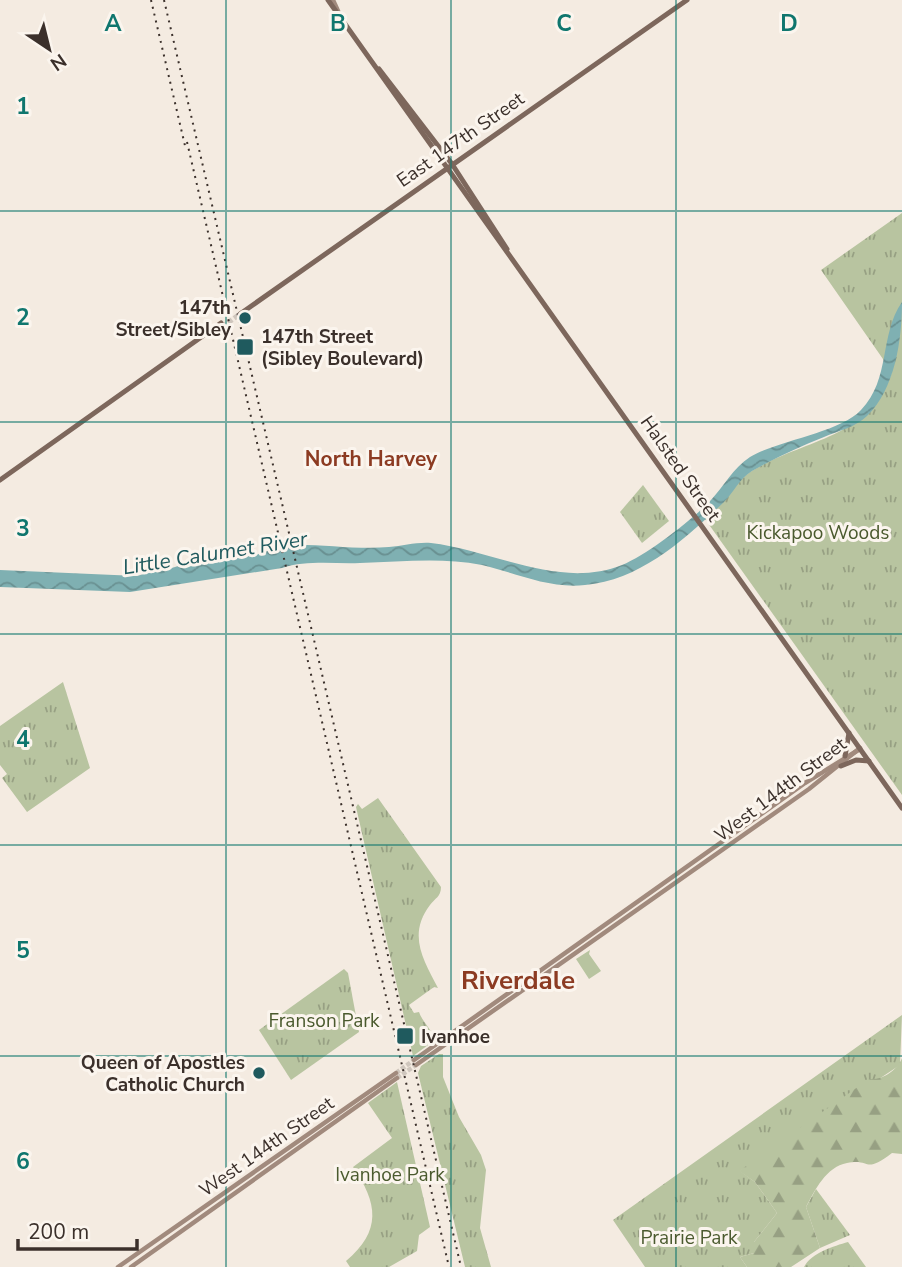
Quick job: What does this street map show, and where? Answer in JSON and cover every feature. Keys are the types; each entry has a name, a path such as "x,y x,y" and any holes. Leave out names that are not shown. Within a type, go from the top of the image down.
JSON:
{"main road":[{"name":"Halsted Street","path":"328,0 449,166 902,808"},
{"name":"East 147th Street","path":"240,312 687,0"},
{"path":"0,480 222,325"},
{"path":"845,756 849,733"},
{"path":"841,766 856,760 869,761"}],"street":[{"path":"333,0 338,12"},
{"name":"West 144th Street","path":"860,748 841,766 415,1063 845,756 860,748"},
{"name":"West 144th Street","path":"118,1267 396,1076 131,1267"}],"green space":[{"name":"Kickapoo Woods","path":"902,213 902,795 705,519 750,472 851,425 868,412 882,394 892,372 821,270"},
{"path":"643,485 669,521 642,543 620,512"},
{"path":"63,682 90,768 27,812 2,778 7,774 0,765 0,726"},
{"path":"378,798 441,887 439,895 423,916 419,937 423,958 438,988 434,987 409,1005 414,1013 419,1012 435,1040 413,1056 356,807 358,804 362,809"},
{"path":"590,950 589,954 601,971 589,979 576,959"},
{"name":"Franson Park","path":"344,969 348,973 359,1032 291,1080 259,1030"},
{"name":"Prairie Park","path":"902,1015 900,1065 740,1171 755,1182 777,1213 754,1242 754,1253 740,1257 747,1267 645,1267 613,1220"},
{"path":"443,1054 443,1077 459,1117 481,1155 486,1170 480,1228 491,1267 465,1267 418,1073 421,1066"},
{"path":"902,1058 902,1154 892,1153 872,1165 855,1162 833,1169 822,1180 806,1207 820,1248 791,1267 747,1267 740,1257 754,1253 754,1242 777,1213 755,1182 739,1171 869,1079 888,1074 897,1067"},
{"name":"Ivanhoe Park","path":"397,1082 430,1227 419,1235 417,1251 389,1267 350,1267 346,1261 366,1239 372,1216 368,1193 353,1167 392,1138 368,1103"},
{"path":"816,1189 850,1235 820,1248 806,1207"},
{"path":"848,1242 866,1267 804,1267 817,1254"}],"water":[{"path":"902,302 895,363 877,405 863,420 752,471 724,502 661,556 605,582 558,585 482,565 421,561 301,564 130,592 0,587 0,570 137,576 154,571 156,564 168,569 182,565 187,567 259,554 284,545 376,548 431,543 550,571 575,573 598,572 622,565 656,545 693,517 750,457 838,425 861,410 877,385 890,328"}],"tunnel":[{"path":"222,327 240,314"},
{"path":"396,1073 414,1060"},
{"path":"397,1078 416,1065"}],"railway":[{"path":"151,0 186,150"},
{"path":"164,0 461,1267"},
{"path":"187,142 449,1267"}],"place":[{"name":"147th Street/Sibley","path":"245,318"},
{"name":"147th Street (Sibley Boulevard)","path":"245,347"},
{"name":"Ivanhoe","path":"405,1036"},
{"name":"Queen of Apostles Catholic Church","path":"259,1073"}],"district":[{"name":"North Harvey","path":"371,459"},
{"name":"Riverdale","path":"518,980"}],"water label":[{"name":"Little Calumet River","path":"215,553"}]}
